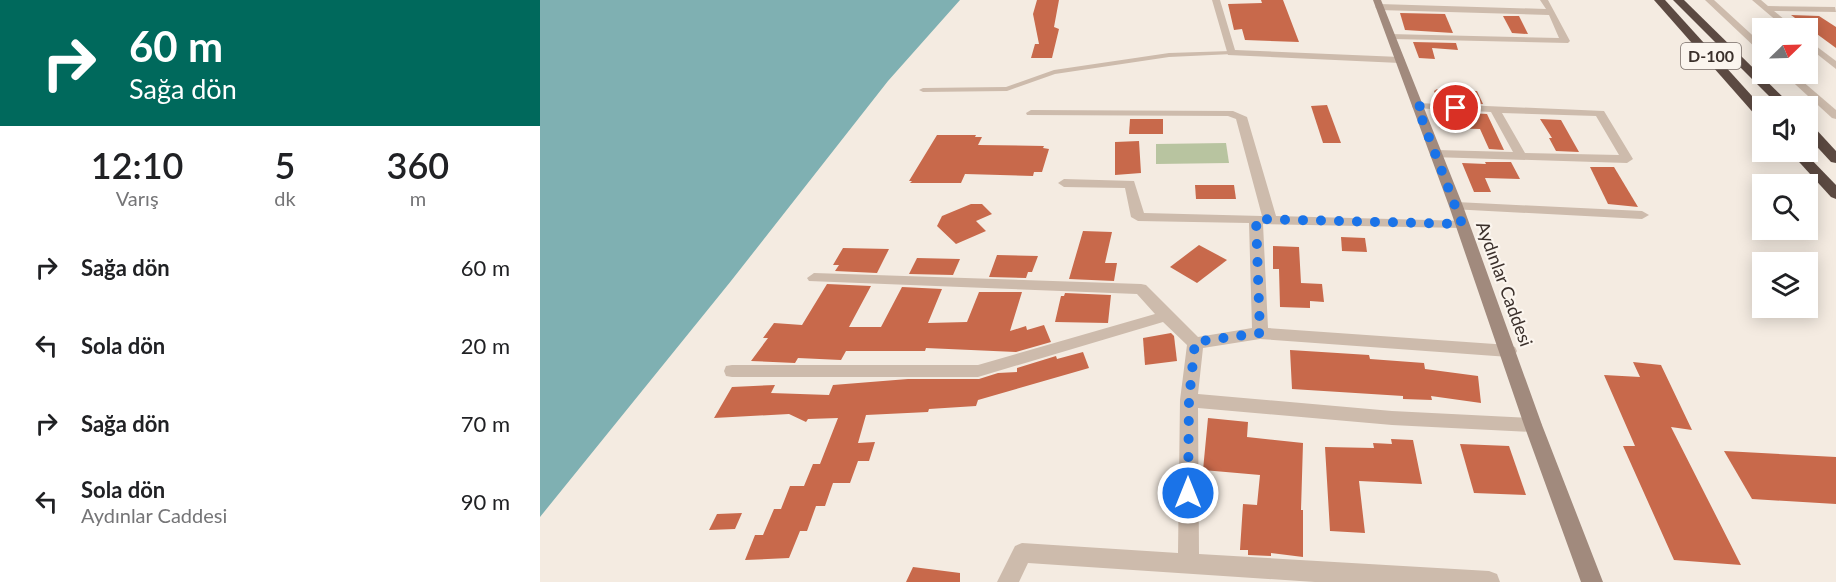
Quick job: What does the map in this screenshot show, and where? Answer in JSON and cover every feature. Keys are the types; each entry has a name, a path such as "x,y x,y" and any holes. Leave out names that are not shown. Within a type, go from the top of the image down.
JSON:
{"highway":[{"name":"D-100","path":"1659,0 1752,103"},
{"name":"D-100","path":"1678,0 1776,96"},
{"path":"1818,140 1836,159"},
{"path":"1806,162 1836,194"}],"street":[{"path":"1216,0 1231,53 1400,60"},
{"path":"1392,36 1565,41 1544,0"},
{"path":"1709,0 1752,40"},
{"path":"1756,0 1778,18"},
{"path":"1833,0 1832,8 1836,11"},
{"path":"1378,3 1552,12"},
{"name":"Aydınlar Caddesi","path":"1378,3 1456,206 1509,351 1533,425 1592,582"},
{"path":"1766,8 1836,11"},
{"path":"1818,51 1836,66"},
{"path":"1801,84 1836,116"},
{"path":"1417,106 1600,113 1627,159 1436,154"},
{"path":"1496,109 1521,156"},
{"path":"1031,113 1229,112 1241,117 1263,219 1260,333"},
{"path":"1064,183 1130,184 1138,216 1462,224"},
{"path":"1456,206 1642,215"},
{"path":"814,278 1141,289 1195,342 1260,333 1509,351"},
{"path":"732,371 978,371 1166,316"},
{"path":"1188,564 1189,400 1195,342"},
{"path":"1189,400 1392,418 1533,425"},
{"path":"1008,582 1022,554 1489,582"}],"lane":[{"path":"923,90 1007,89 1054,72 1169,55 1231,53"}],"green space":[{"path":"1226,143 1229,163 1156,164 1156,144"}],"water":[{"path":"540,0 960,0 888,81 731,281 540,517"}],"building":[{"path":"1037,0 1059,0 1054,27 1059,29 1052,58 1031,58 1035,44 1039,44 1033,14"},
{"path":"1261,0 1283,0 1299,42 1245,40 1242,29 1234,30 1228,4 1262,3"},
{"path":"1400,13 1445,14 1453,33 1405,30"},
{"path":"1791,15 1819,16 1836,27 1836,48 1818,35 1818,18 1795,18"},
{"path":"1503,16 1519,16 1528,34 1512,33"},
{"path":"1413,42 1456,43 1458,50 1432,48 1435,59 1419,58"},
{"path":"1437,89 1477,91 1483,104 1438,102 1434,91"},
{"path":"1327,105 1341,143 1323,143 1311,106"},
{"path":"1434,111 1487,114 1504,150 1489,149 1480,129 1440,128"},
{"path":"1130,119 1163,119 1163,134 1129,134"},
{"path":"1540,119 1561,120 1579,152 1556,151 1549,138 1552,138"},
{"path":"937,135 976,135 975,137 982,137 978,145 1044,146 1043,148 1049,149 1042,172 1034,172 1033,176 965,174 961,183 910,183 912,181 909,181"},
{"path":"1139,141 1141,173 1115,175 1115,142"},
{"path":"1485,162 1511,162 1520,179 1485,178 1491,192 1474,192 1462,163 1486,164"},
{"path":"1590,167 1614,167 1638,207 1608,204"},
{"path":"1195,185 1234,185 1236,199 1196,199"},
{"path":"971,204 982,204 992,214 976,221 986,231 956,244 937,226 942,216"},
{"path":"1083,231 1112,232 1105,263 1117,263 1114,281 1069,279"},
{"path":"1341,237 1365,238 1367,252 1342,251"},
{"path":"1199,245 1227,260 1197,283 1170,267"},
{"path":"1273,246 1299,247 1301,283 1322,284 1324,302 1310,301 1310,308 1280,307 1279,269 1273,269"},
{"path":"843,248 889,249 877,273 835,271 839,265 833,265"},
{"path":"997,255 1038,256 1032,272 1028,272 1026,278 989,277"},
{"path":"917,258 960,259 953,275 909,274"},
{"path":"827,284 871,286 849,327 881,327 902,287 942,289 928,323 967,322 979,292 1022,292 1010,331 1026,326 1027,330 1044,325 1051,342 1016,352 926,348 925,351 846,351 841,360 798,358 795,363 751,361 768,338 763,338 774,323 802,325"},
{"path":"1065,293 1111,295 1108,323 1055,322 1061,296"},
{"path":"1171,333 1174,336 1177,361 1145,365 1143,338"},
{"path":"1290,350 1369,355 1370,359 1424,363 1425,369 1478,376 1481,403 1431,396 1432,400 1403,399 1403,396 1292,389"},
{"path":"1083,352 1089,368 978,400 976,406 929,409 928,412 866,415 858,443 875,442 869,461 858,461 850,483 833,483 825,506 816,506 807,531 800,531 789,558 745,560 755,535 763,535 774,509 781,509 790,486 804,486 813,464 820,464 838,418 808,419 806,422 789,414 714,418 732,387 775,385 771,393 829,395 833,385 908,379 979,379 998,373 1017,372 1017,368 1056,356 1057,359"},
{"path":"1633,362 1661,365 1692,430 1671,427 1741,565 1674,560 1623,446 1635,446 1604,375 1640,377"},
{"path":"1208,418 1248,422 1247,437 1303,443 1301,510 1303,510 1303,557 1271,553 1271,556 1248,555 1248,550 1240,550 1243,504 1257,505 1260,475 1203,470"},
{"path":"1391,439 1413,440 1422,484 1359,481 1365,533 1330,531 1325,447 1374,448 1373,443 1392,444"},
{"path":"1460,444 1509,446 1526,495 1474,493"},
{"path":"1724,451 1836,457 1836,504 1752,499"},
{"path":"742,513 735,529 709,530 717,514"},
{"path":"913,567 960,573 960,582 906,582"}],"route":[{"path":"1188,493 1189,400 1195,342 1260,333 1256,219 1462,224 1417,106 1456,108"}]}
